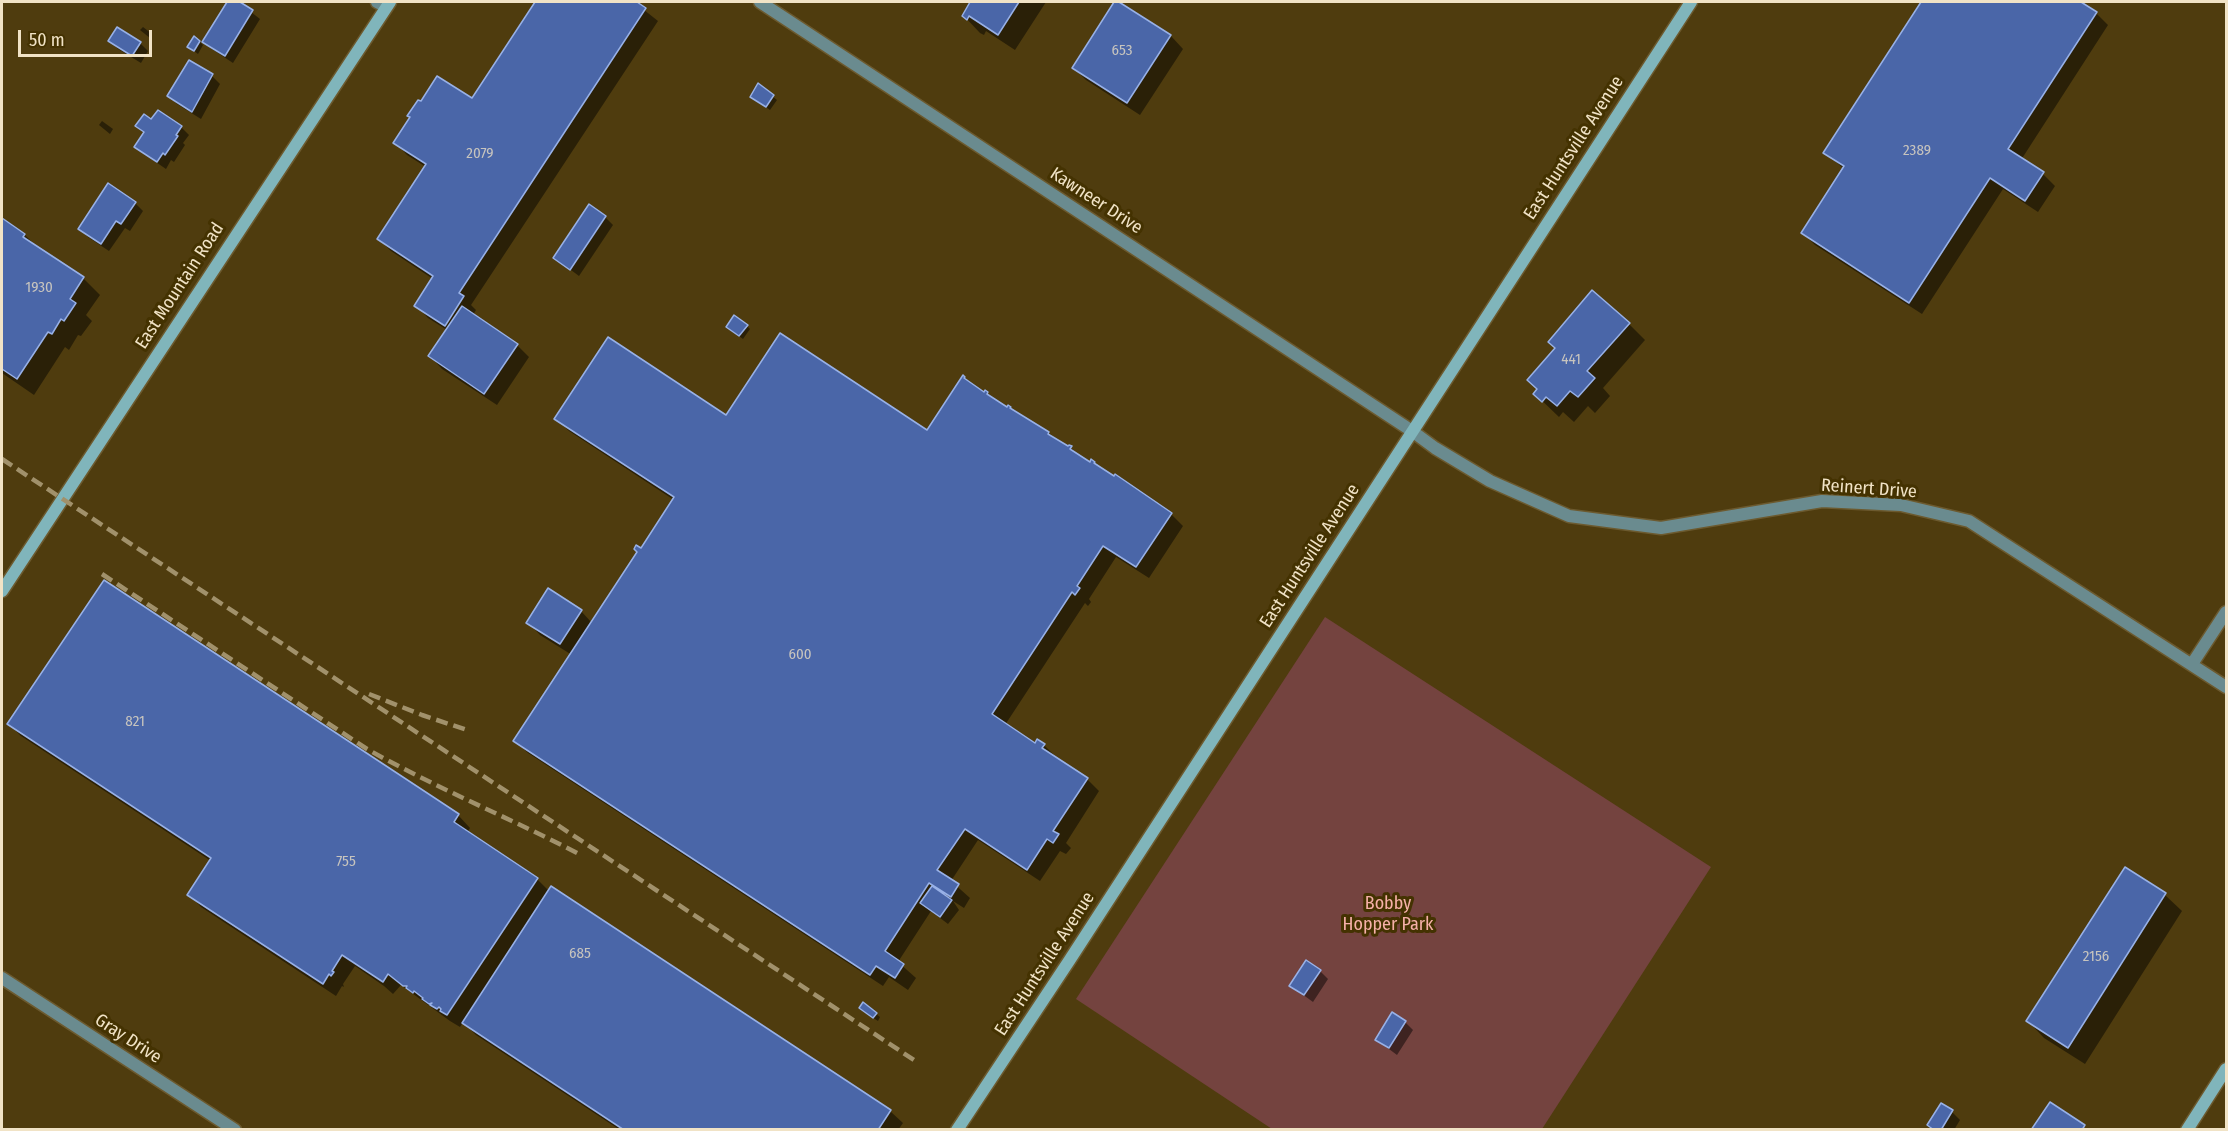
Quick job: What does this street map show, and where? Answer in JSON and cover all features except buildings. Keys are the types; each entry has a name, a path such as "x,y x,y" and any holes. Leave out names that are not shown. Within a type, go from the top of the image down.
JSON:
{"main road":[{"name":"East Huntsville Avenue","path":"957,1130 1691,2"},
{"name":"East Mountain Road","path":"2,591 384,3"},
{"path":"2191,1128 2226,1069"}],"street":[{"name":"Kawneer Drive","path":"760,2 1412,431"},
{"name":"Reinert Drive","path":"1412,431 1435,448 1490,481 1569,516 1661,528 1822,501 1901,505 1969,521 2226,687"},
{"path":"2192,664 2226,612"},
{"name":"Gray Drive","path":"2,978 236,1130"}],"green space":[{"name":"Bobby Hopper Park","path":"1325,617 1711,867 1542,1129 1272,1129 1076,999"}],"railway":[{"path":"2,459 914,1060"},
{"path":"102,574 367,749 581,855"},
{"path":"369,694 470,731"}]}
